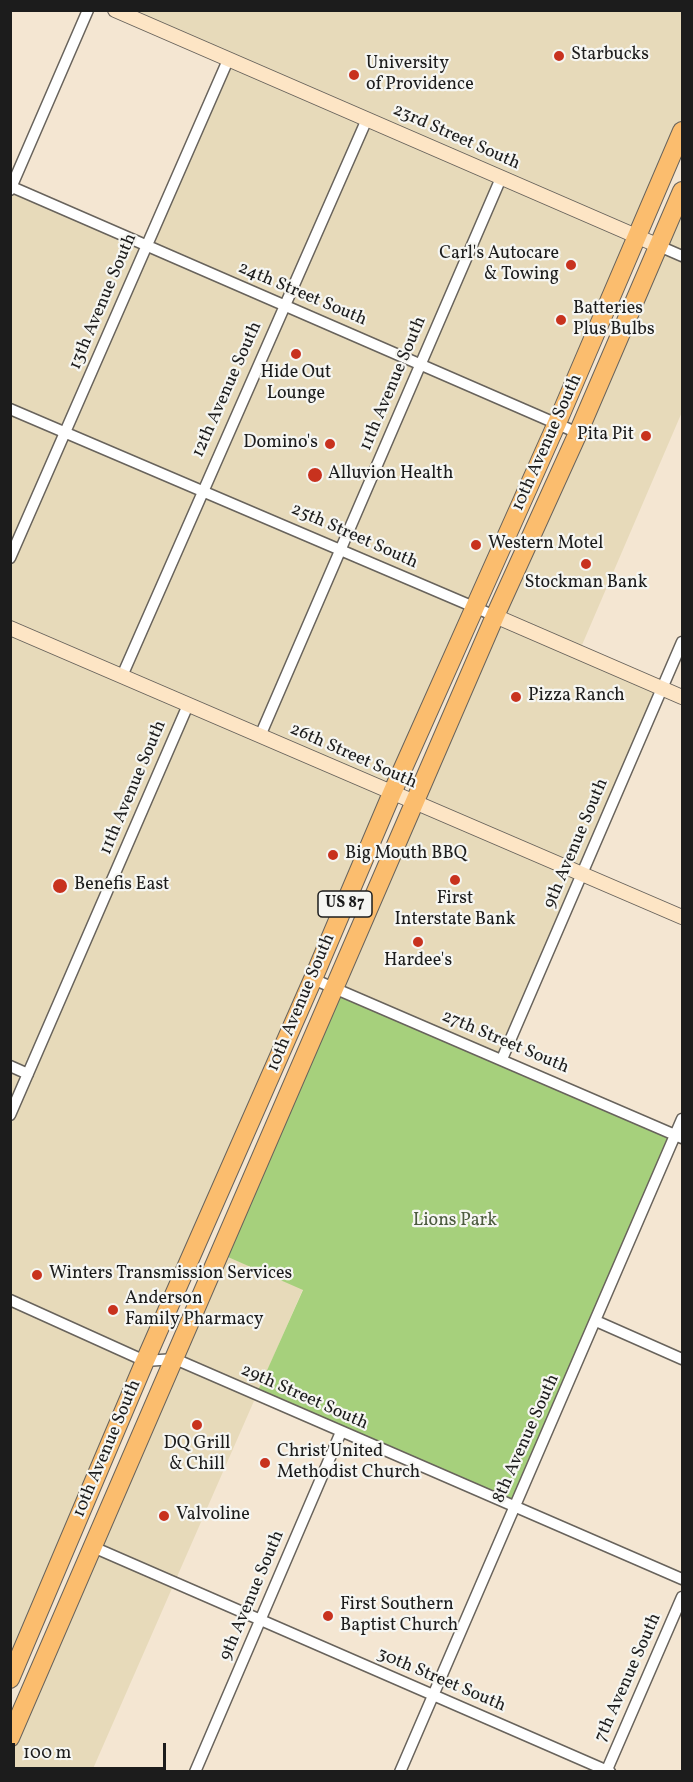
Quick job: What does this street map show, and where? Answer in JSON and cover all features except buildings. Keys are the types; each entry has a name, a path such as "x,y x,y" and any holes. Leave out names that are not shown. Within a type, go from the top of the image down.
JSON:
{"highway":[{"name":"10th Avenue South","path":"10,1679 145,1361 392,793 557,423 682,131"},
{"name":"10th Avenue South","path":"10,1738 495,616 578,433 682,190"}],"street":[{"path":"11,188 88,10"},
{"name":"23rd Street South","path":"115,10 682,256"},
{"name":"13th Avenue South","path":"10,558 228,60"},
{"name":"12th Avenue South","path":"122,676 367,119"},
{"name":"11th Avenue South","path":"260,736 501,178"},
{"name":"24th Street South","path":"11,188 578,433"},
{"name":"25th Street South","path":"10,409 682,698"},
{"name":"26th Street South","path":"10,628 682,917"},
{"name":"9th Avenue South","path":"502,1059 682,642"},
{"name":"11th Avenue South","path":"10,1115 188,705"},
{"name":"27th Street South","path":"313,979 679,1136"},
{"path":"10,1066 28,1074"},
{"name":"8th Avenue South","path":"400,1772 679,1136 682,1119"},
{"name":"29th Street South","path":"10,1300 145,1361 175,1359 682,1579"},
{"path":"596,1321 682,1359"},
{"name":"9th Avenue South","path":"195,1772 341,1432"},
{"name":"30th Street South","path":"93,1547 608,1771"},
{"name":"7th Avenue South","path":"608,1771 682,1597"}],"shaded area":[{"path":"115,11 682,11 682,131 11,1679 11,190 146,245 228,60"},
{"path":"682,191 682,412 579,652 662,688 502,1059 335,987"},
{"path":"221,1254 303,1289 92,1771 11,1772 11,1738"}],"green space":[{"name":"Lions Park","path":"335,987 676,1134 515,1507 256,1395 303,1290 221,1254"}],"place":[{"name":"Starbucks","path":"559,56"},
{"name":"University of Providence","path":"354,75"},
{"name":"Carl's Autocare & Towing","path":"571,265"},
{"name":"Batteries Plus Bulbs","path":"561,320"},
{"name":"Hide Out Lounge","path":"296,354"},
{"name":"Pita Pit","path":"646,436"},
{"name":"Domino's","path":"330,444"},
{"name":"Alluvion Health","path":"315,475"},
{"name":"Western Motel","path":"476,545"},
{"name":"Stockman Bank","path":"586,564"},
{"name":"Pizza Ranch","path":"516,697"},
{"name":"Big Mouth BBQ","path":"333,855"},
{"name":"First Interstate Bank","path":"455,880"},
{"name":"Benefis East","path":"60,886"},
{"name":"Hardee's","path":"418,942"},
{"name":"Winters Transmission Services","path":"37,1275"},
{"name":"Anderson Family Pharmacy","path":"113,1310"},
{"name":"DQ Grill & Chill","path":"197,1425"},
{"name":"Christ United Methodist Church","path":"265,1463"},
{"name":"Valvoline","path":"164,1516"},
{"name":"First Southern Baptist Church","path":"328,1616"}]}
